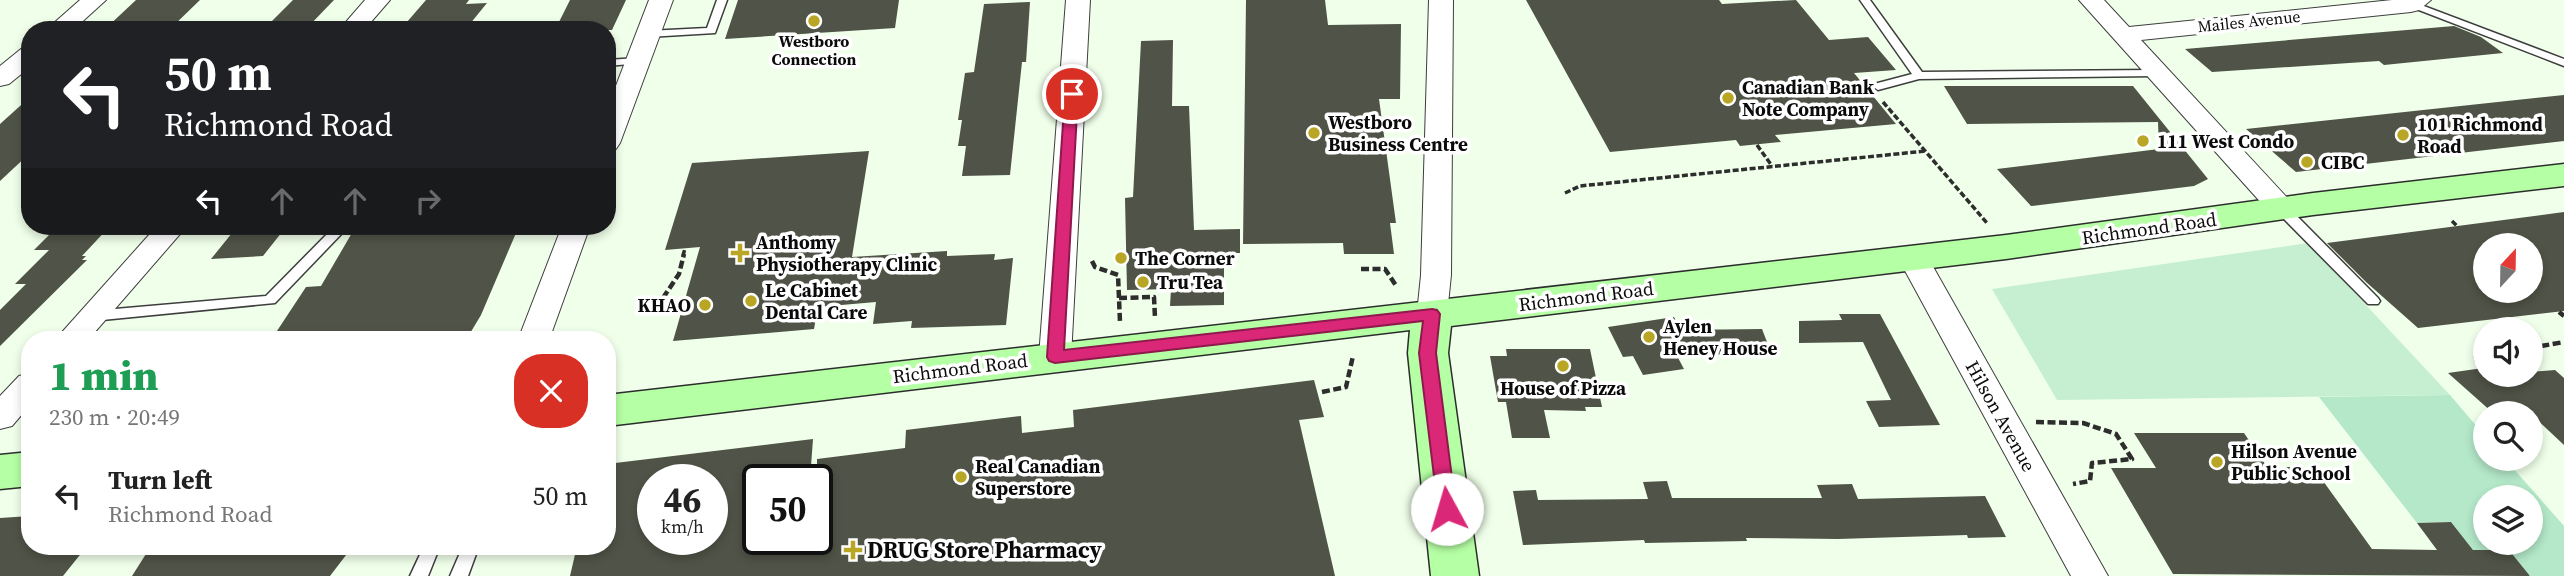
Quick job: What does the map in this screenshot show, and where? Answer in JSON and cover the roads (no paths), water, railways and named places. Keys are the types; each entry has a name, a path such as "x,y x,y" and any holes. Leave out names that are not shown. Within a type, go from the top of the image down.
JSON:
{"main road":[{"name":"Richmond Road","path":"616,410 1912,256 2018,246 2313,204 2564,175"},
{"path":"1432,314 1428,353 1455,576"},
{"path":"0,472 21,471"}],"street":[{"path":"69,21 94,0"},
{"path":"359,21 378,0"},
{"path":"616,119 661,0"},
{"path":"1055,357 1078,0"},
{"path":"1432,314 1436,275 1441,0"},
{"path":"2091,0 2283,210"},
{"name":"Mailes Avenue","path":"2121,35 2409,2"},
{"path":"0,79 21,62"},
{"path":"78,331 165,235"},
{"path":"536,331 573,235"},
{"name":"Hilson Avenue","path":"1912,256 2090,576"},
{"path":"0,417 21,394"}],"lane":[{"path":"711,31 722,0"},
{"path":"1865,0 1919,76"},
{"path":"2409,2 2564,63"},
{"path":"648,34 727,30"},
{"path":"616,62 638,61"},
{"path":"1878,86 1919,76 2155,73"},
{"path":"2283,210 2373,301"},
{"path":"91,316 270,300 333,235"},
{"path":"419,576 428,555"},
{"path":"459,576 467,555"}],"place":[{"name":"Westboro Connection","path":"814,21"},
{"name":"Canadian Bank Note Company","path":"1728,98"},
{"name":"Westboro Business Centre","path":"1314,133"},
{"name":"101 Richmond Road","path":"2403,135"},
{"name":"111 West Condo","path":"2143,141"},
{"name":"CIBC","path":"2307,162"},
{"name":"Anthomy Physiotherapy Clinic","path":"740,253"},
{"name":"The Corner","path":"1121,258"},
{"name":"Tru Tea","path":"1143,282"},
{"name":"Le Cabinet Dental Care","path":"751,301"},
{"name":"KHAO","path":"705,305"},
{"name":"Aylen Heney House","path":"1649,337"},
{"name":"House of Pizza","path":"1563,366"},
{"name":"Hilson Avenue Public School","path":"2217,462"},
{"name":"Real Canadian Superstore","path":"961,477"},
{"name":"DRUG Store Pharmacy","path":"853,550"}]}
